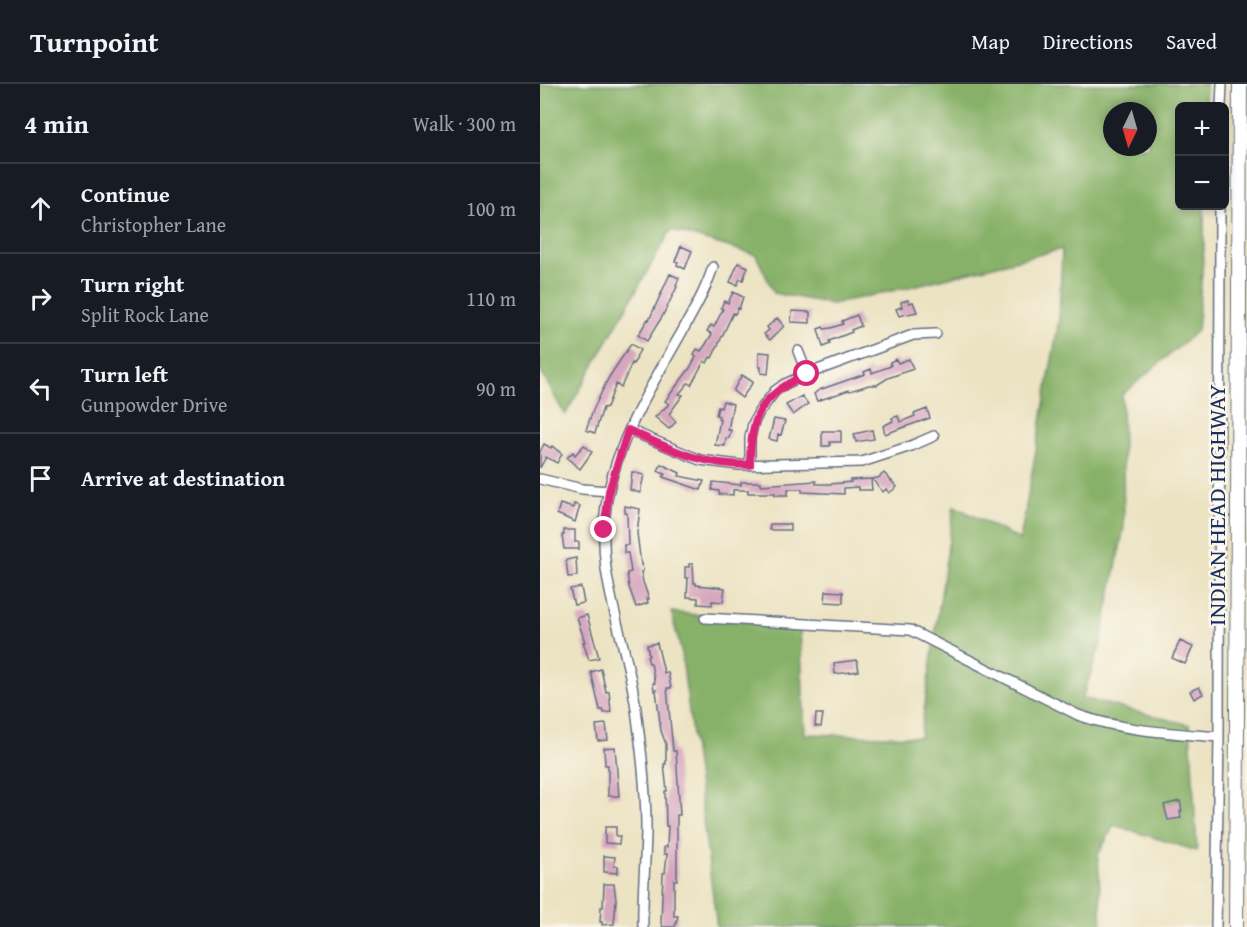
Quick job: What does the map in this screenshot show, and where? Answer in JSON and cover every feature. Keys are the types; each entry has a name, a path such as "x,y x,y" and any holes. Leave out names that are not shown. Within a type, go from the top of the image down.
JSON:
{"highway":[{"name":"INDIAN HEAD HIGHWAY","path":"1236,927 1240,84"}],"street":[{"path":"1221,102 1222,84"},
{"path":"1216,927 1219,737 1220,210"},
{"path":"643,927 646,850 645,788 633,688 611,602 605,568 604,530 609,491 628,430 693,313 713,267"},
{"path":"750,465 750,438 759,412 776,391 785,384 913,335 936,334"},
{"path":"798,351 807,374"},
{"path":"628,430 700,460 720,464 750,465 862,462 934,436"},
{"path":"540,479 582,489 609,491"},
{"path":"705,618 910,630 1088,719 1157,732 1219,737"}],"green space":[{"path":"540,84 1206,84 1205,102 1175,102 1175,210 1204,210 1204,248 1197,331 1122,395 1124,527 1100,646 1082,698 1190,725 1197,851 1114,825 1098,855 1102,927 1084,927 1076,924 1039,927 717,927 681,650 671,612 800,628 805,734 920,737 954,506 1020,540 1059,320 1062,249 832,304 774,293 756,255 671,230 565,415 540,370"}],"building":[{"path":"681,246 692,251 685,269 677,265 678,262 675,261"},
{"path":"738,263 748,267 743,280 740,279 737,285 730,282"},
{"path":"670,274 679,278 677,287 647,341 638,335 649,320"},
{"path":"733,292 743,297 739,309 735,314 733,313 712,358 710,357 707,363 704,361 691,385 688,383 679,394 683,395 669,414 676,422 669,429 655,417 669,404 665,401 690,368 696,357 694,355 697,349 701,351 706,344 712,334 707,331 711,325 714,327 723,309 721,308 724,301 728,303"},
{"path":"908,300 909,303 913,302 917,312 899,316 896,309 902,307 901,302"},
{"path":"792,311 810,312 810,323 791,322"},
{"path":"857,315 861,326 829,341 830,344 823,347 818,329 843,324 842,321"},
{"path":"777,318 784,326 770,340 764,334 769,330 767,327"},
{"path":"631,344 640,350 637,358 632,363 621,387 616,384 607,407 603,408 595,433 586,430 609,377"},
{"path":"759,352 770,353 768,374 761,373"},
{"path":"896,359 898,363 909,359 913,369 888,378 877,385 849,390 817,401 814,394 819,390 865,374 864,372 871,369 872,373 891,366 890,362"},
{"path":"742,375 753,382 742,398 733,391"},
{"path":"802,396 808,404 793,415 786,405"},
{"path":"723,401 733,404 728,430 731,430 729,438 726,438 725,446 715,445 720,420 716,415"},
{"path":"927,409 930,418 885,434 883,426 893,421 892,418 898,416 900,422"},
{"path":"774,419 785,421 777,441 769,439"},
{"path":"872,430 874,439 856,442 854,434"},
{"path":"822,431 841,431 841,442 830,442 830,446 822,446"},
{"path":"544,444 551,448 552,446 562,454 557,463 546,457 540,468 540,452"},
{"path":"584,445 592,452 580,469 567,458 573,452 575,455"},
{"path":"661,464 680,473 679,476 704,481 701,490 663,477 665,474 658,471"},
{"path":"632,472 644,475 640,493 630,490"},
{"path":"884,473 897,487 889,493 886,489 883,492 872,479"},
{"path":"871,479 872,490 858,490 858,487 844,488 844,494 788,489 788,495 733,490 733,495 719,494 719,491 712,490 713,482 741,485 741,482 761,482 761,485 816,481 816,484 830,484"},
{"path":"560,504 573,508 574,504 580,506 575,522 557,514"},
{"path":"625,506 640,509 637,533 643,571 641,572 649,599 647,599 648,603 636,607 629,587 627,573 631,572 628,553 624,553 624,545 628,545"},
{"path":"770,524 790,524 790,530 769,530"},
{"path":"564,530 575,530 575,542 579,542 579,549 564,549 562,535 564,535"},
{"path":"576,558 577,576 568,577 566,560"},
{"path":"689,564 693,564 696,585 725,588 723,602 712,601 712,605 698,604 698,598 687,597 688,578 685,578 685,567 689,567"},
{"path":"581,587 584,603 574,605 570,589"},
{"path":"826,591 843,592 843,603 825,602"},
{"path":"587,615 599,658 589,660 577,618"},
{"path":"1180,641 1193,647 1185,664 1172,658"},
{"path":"657,643 664,673 668,672 671,688 667,688 673,751 676,751 680,815 677,815 677,880 674,880 674,916 678,916 675,927 663,927 661,923 663,873 665,873 667,854 664,854 664,847 667,847 668,826 666,826 665,791 667,791 664,764 666,764 666,744 661,731 651,663 647,656 649,656 647,645"},
{"path":"857,660 859,671 835,674 834,663"},
{"path":"601,669 606,692 609,691 611,712 604,713 600,710 591,672"},
{"path":"1199,687 1203,694 1194,699 1190,691"},
{"path":"816,714 823,714 821,727 815,726"},
{"path":"606,724 608,740 598,741 596,725"},
{"path":"615,747 619,796 608,796 608,765 605,765 604,748"},
{"path":"1180,801 1181,818 1168,820 1164,805"},
{"path":"605,827 616,827 616,836 620,836 619,844 605,843"},
{"path":"604,856 615,857 614,866 618,866 618,873 604,872"},
{"path":"604,884 614,884 616,900 614,924 602,925 600,922"}],"route":[{"path":"604,530 609,491 628,430 700,460 720,464 750,465 750,438 759,412 776,391 785,384 807,374"}]}
